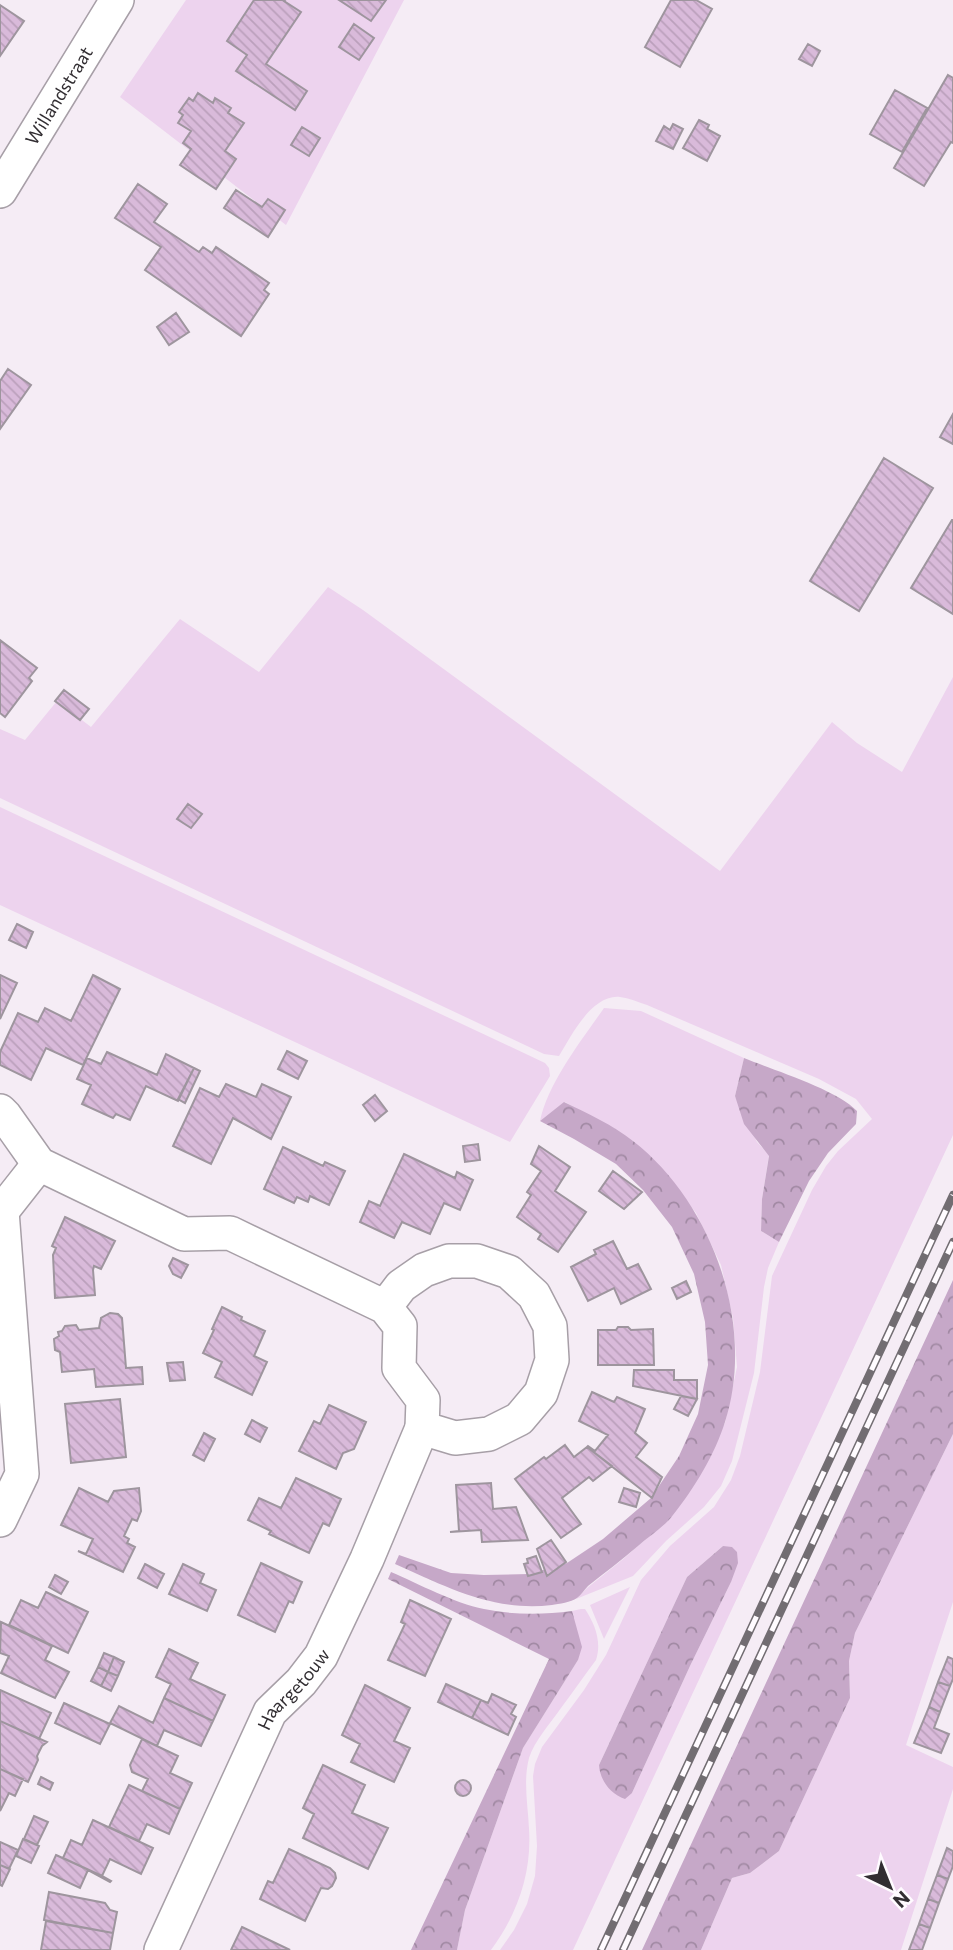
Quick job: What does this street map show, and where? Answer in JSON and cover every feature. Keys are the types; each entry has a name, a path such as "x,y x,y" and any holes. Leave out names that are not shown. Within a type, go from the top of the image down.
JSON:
{"street":[{"name":"Willandstraat","path":"0,191 117,0"},
{"path":"0,1111 39,1164 184,1234 230,1233 385,1307 401,1286 424,1270 449,1261 477,1261 509,1272 534,1295 550,1326 552,1360 541,1392 519,1419 489,1434 455,1438 422,1428"},
{"path":"0,1520 22,1474 2,1211 39,1164"},
{"name":"Haargetouw","path":"161,1950 270,1712 301,1682 321,1656 367,1559 422,1428 423,1400 398,1368 400,1326 385,1307"}],"shaded area":[{"path":"186,0 404,0 286,225 120,97"},
{"path":"328,587 720,871 832,722 857,743 902,772 953,677 953,1135 573,1950 500,1950 527,1904 535,1876 535,1764 542,1747 606,1655 641,1580 670,1546 714,1507 731,1480 740,1456 760,1372 772,1276 826,1166 872,1119 856,1099 819,1079 647,1005 620,997 600,1002 592,1009 576,1028 559,1056 544,1054 0,798 0,729 25,740 57,701 91,727 180,619 259,672","holes":["723,1546 731,1582 690,1666 632,1793 599,1765 687,1577"]},
{"path":"0,807 545,1063 550,1076 510,1142 0,905"},
{"path":"604,1008 641,1011 744,1058 735,1096 757,1142 769,1155 762,1199 761,1231 779,1242 768,1268 764,1287 754,1373 732,1461 721,1486 704,1507 666,1541 633,1576 576,1599 672,1516 725,1423 737,1367 733,1318 721,1265 696,1213 664,1171 633,1141 565,1102 540,1121 558,1077"},
{"path":"953,1434 953,1602 906,1745 953,1767 953,1789 901,1950 701,1950 732,1878 750,1873 779,1851 850,1698 849,1661 855,1633"},
{"path":"630,1587 604,1639 590,1605"},
{"path":"585,1609 592,1621 598,1640 598,1653 596,1660 539,1738 529,1758 526,1785 528,1862 521,1893 508,1923 491,1950 457,1950 465,1910 523,1748 578,1660 571,1614 572,1611"}],"green space":[{"path":"744,1058 835,1095 857,1111 856,1124 828,1153 809,1181 779,1242 761,1231 762,1199 769,1156 744,1124 735,1096"},
{"path":"564,1102 633,1141 661,1167 685,1198 705,1232 721,1269 731,1307 735,1346 733,1385 725,1422 710,1459 689,1494 665,1524 574,1599 552,1605 510,1605 471,1596 395,1564 399,1555 451,1573 484,1575 529,1574 567,1563 603,1539 651,1498 679,1456 698,1414 708,1365 705,1322 694,1274 672,1227 643,1190 616,1164 540,1121"},
{"path":"953,1280 953,1434 855,1633 849,1661 850,1698 779,1851 750,1873 732,1878 701,1950 642,1950"},
{"path":"723,1546 732,1547 737,1552 738,1563 731,1582 632,1793 625,1799 607,1786 599,1765 687,1577"},
{"path":"391,1572 449,1598 484,1609 528,1614 572,1611 582,1647 578,1660 523,1748 465,1910 457,1950 411,1950 549,1659 388,1579"}],"building":[{"path":"254,0 285,0 301,12 266,64 307,91 295,110 236,71 247,55 227,41"},
{"path":"339,0 386,0 371,21"},
{"path":"671,0 696,0 712,9 680,67 645,47"},
{"path":"0,5 24,21 0,56"},
{"path":"354,24 374,38 359,60 339,47"},
{"path":"808,44 820,51 812,66 799,59"},
{"path":"948,75 953,78 953,143 951,142 924,186 894,168"},
{"path":"895,90 927,108 902,152 870,134"},
{"path":"198,93 213,103 215,98 231,108 228,113 244,123 225,151 236,159 216,189 180,165 191,149 183,143 191,131 178,123 183,115 179,112 189,98 193,101"},
{"path":"699,120 709,125 707,129 720,136 707,161 683,148"},
{"path":"673,124 683,129 673,149 656,141 664,126 670,130"},
{"path":"302,127 320,138 309,156 291,145"},
{"path":"138,184 167,204 154,222 199,252 203,247 212,253 216,247 269,283 264,290 269,294 241,336 145,270 161,247 115,218"},
{"path":"236,190 262,207 268,199 285,210 268,237 224,208"},
{"path":"176,313 189,332 169,345 157,327"},
{"path":"8,369 31,385 0,429 0,381"},
{"path":"953,414 953,444 940,437"},
{"path":"884,458 933,488 859,611 810,581"},
{"path":"953,520 953,614 911,588"},
{"path":"0,640 37,668 29,678 32,681 5,717 0,713"},
{"path":"64,690 89,709 80,720 55,701"},
{"path":"188,804 202,814 191,828 177,819"},
{"path":"17,924 33,932 26,948 9,940"},
{"path":"0,975 17,983 0,1019"},
{"path":"93,975 120,989 83,1065 46,1048 31,1080 0,1065 0,1052 18,1013 38,1022 45,1008 71,1021"},
{"path":"287,1051 307,1061 298,1079 278,1069"},
{"path":"107,1052 157,1075 166,1054 194,1068 178,1101 146,1086 130,1120 116,1114 113,1118 82,1104 91,1085 77,1079 87,1058 101,1064"},
{"path":"194,1068 200,1071 185,1103 178,1099"},
{"path":"226,1084 256,1097 262,1084 291,1097 271,1139 233,1118 211,1164 173,1146 200,1088 219,1097"},
{"path":"375,1095 387,1111 375,1121 363,1105"},
{"path":"478,1144 480,1160 465,1162 463,1146"},
{"path":"539,1146 570,1167 555,1191 586,1212 558,1252 538,1239 541,1234 517,1217 531,1195 527,1192 541,1171 531,1164"},
{"path":"283,1147 323,1166 325,1162 345,1171 329,1205 310,1196 308,1202 297,1197 294,1203 264,1189"},
{"path":"404,1154 455,1178 457,1172 473,1180 460,1210 444,1203 430,1234 402,1222 394,1238 360,1222 369,1201 380,1206"},
{"path":"613,1171 642,1192 624,1209 599,1191"},
{"path":"65,1217 115,1241 101,1269 94,1266 95,1295 55,1298 53,1255 56,1248 52,1246"},
{"path":"613,1241 627,1269 638,1264 651,1289 621,1304 614,1288 588,1301 571,1267 596,1254 594,1250"},
{"path":"173,1258 188,1265 181,1278 173,1274 169,1266"},
{"path":"686,1281 691,1292 677,1299 672,1288"},
{"path":"222,1307 265,1331 254,1356 267,1362 252,1395 215,1377 222,1362 203,1353"},
{"path":"110,1313 118,1314 122,1318 126,1368 142,1367 143,1384 96,1387 94,1369 62,1372 60,1352 55,1350 54,1339 59,1336 58,1332 65,1326 76,1325 79,1330 99,1328 101,1318"},
{"path":"618,1327 628,1327 631,1330 653,1329 654,1365 598,1365 598,1330 616,1330"},
{"path":"183,1362 185,1380 170,1381 167,1363"},
{"path":"634,1370 674,1370 674,1380 697,1380 697,1399 633,1386"},
{"path":"592,1392 614,1402 617,1397 645,1409 635,1433 647,1443 636,1457 662,1477 652,1498 587,1447 595,1451 608,1435 579,1421"},
{"path":"681,1396 697,1399 688,1416 674,1409"},
{"path":"120,1399 126,1457 71,1463 65,1404"},
{"path":"329,1405 366,1422 354,1449 343,1453 336,1469 299,1451 314,1421 320,1424"},
{"path":"252,1420 267,1428 260,1442 245,1434"},
{"path":"204,1433 215,1439 204,1461 193,1455"},
{"path":"565,1445 574,1457 587,1447 612,1466 593,1481 589,1477 562,1498 581,1524 561,1538 515,1479"},
{"path":"296,1478 341,1499 329,1526 323,1523 309,1553 269,1534 271,1531 248,1520 259,1498 281,1508"},
{"path":"491,1483 493,1509 516,1507 528,1540 482,1542 481,1530 450,1532 459,1531 456,1485"},
{"path":"79,1488 108,1502 114,1491 139,1488 141,1511 137,1521 132,1519 124,1536 129,1539 127,1543 135,1547 123,1572 78,1551 86,1554 93,1539 61,1525"},
{"path":"624,1488 640,1493 636,1507 619,1502"},
{"path":"551,1540 566,1562 547,1576 537,1549"},
{"path":"536,1556 542,1572 528,1576 524,1564 528,1563 527,1559"},
{"path":"261,1563 302,1582 293,1603 289,1601 275,1632 238,1615"},
{"path":"145,1564 164,1574 157,1588 138,1578"},
{"path":"183,1564 204,1574 200,1583 216,1590 207,1611 169,1594"},
{"path":"55,1575 68,1582 61,1594 49,1587"},
{"path":"46,1592 88,1612 68,1653 9,1625 21,1600 38,1608"},
{"path":"410,1600 451,1619 425,1676 388,1660 405,1624 401,1622"},
{"path":"1,1622 52,1646 45,1660 69,1672 55,1698 1,1673 9,1656 0,1653"},
{"path":"169,1649 198,1663 190,1679 225,1695 213,1721 164,1698 171,1684 156,1677"},
{"path":"104,1653 114,1657 108,1672 98,1667"},
{"path":"114,1657 124,1662 118,1676 108,1672"},
{"path":"948,1657 953,1659 953,1679 950,1686 938,1682"},
{"path":"98,1667 108,1672 101,1686 91,1681"},
{"path":"108,1672 118,1676 111,1691 101,1686"},
{"path":"938,1682 950,1686 940,1712 929,1707"},
{"path":"446,1684 481,1700 472,1718 438,1702"},
{"path":"365,1685 410,1708 394,1741 410,1748 394,1782 351,1762 360,1744 342,1735"},
{"path":"0,1690 51,1713 39,1739 0,1721"},
{"path":"492,1694 516,1705 511,1714 516,1717 508,1735 472,1718 481,1700 488,1703"},
{"path":"164,1698 213,1721 201,1746 164,1730 157,1746 110,1723 119,1706 153,1723"},
{"path":"64,1703 110,1724 100,1744 55,1723"},
{"path":"929,1707 940,1712 934,1728 949,1734 941,1753 914,1743"},
{"path":"0,1721 47,1742 37,1756 38,1760 28,1782 0,1769"},
{"path":"142,1739 178,1756 170,1773 192,1783 180,1809 142,1791 148,1779 132,1772 130,1765"},
{"path":"323,1765 365,1785 352,1813 388,1828 368,1869 303,1838 314,1814 303,1808"},
{"path":"0,1769 23,1779 15,1796 9,1793 0,1811"},
{"path":"41,1777 53,1783 50,1790 38,1784"},
{"path":"463,1780 469,1782 469,1794 463,1796 457,1794 455,1788 457,1782"},
{"path":"129,1785 180,1809 169,1834 147,1824 139,1841 109,1827"},
{"path":"34,1816 48,1822 37,1845 24,1839"},
{"path":"93,1820 153,1848 141,1874 110,1859 102,1876 63,1858 71,1840 82,1845"},
{"path":"23,1839 39,1846 31,1863 16,1856"},
{"path":"0,1842 18,1850 9,1869 0,1865"},
{"path":"947,1848 953,1851 953,1866 948,1879 937,1875"},
{"path":"289,1849 330,1868 335,1873 332,1886 328,1889 321,1888 305,1921 260,1899 268,1881 273,1883"},
{"path":"56,1855 102,1876 111,1881 88,1870 80,1888 48,1873"},
{"path":"0,1865 10,1869 2,1886 0,1885"},
{"path":"937,1875 948,1879 939,1903 928,1899"},
{"path":"49,1892 105,1903 110,1910 117,1912 113,1933 44,1920"},
{"path":"928,1899 939,1903 930,1928 919,1924"},
{"path":"46,1921 113,1933 110,1950 41,1950"},
{"path":"919,1924 930,1928 922,1950 909,1950"},
{"path":"242,1927 265,1938 290,1950 231,1950"}],"railway":[{"path":"601,1950 953,1195"},
{"path":"623,1950 953,1242"}]}
